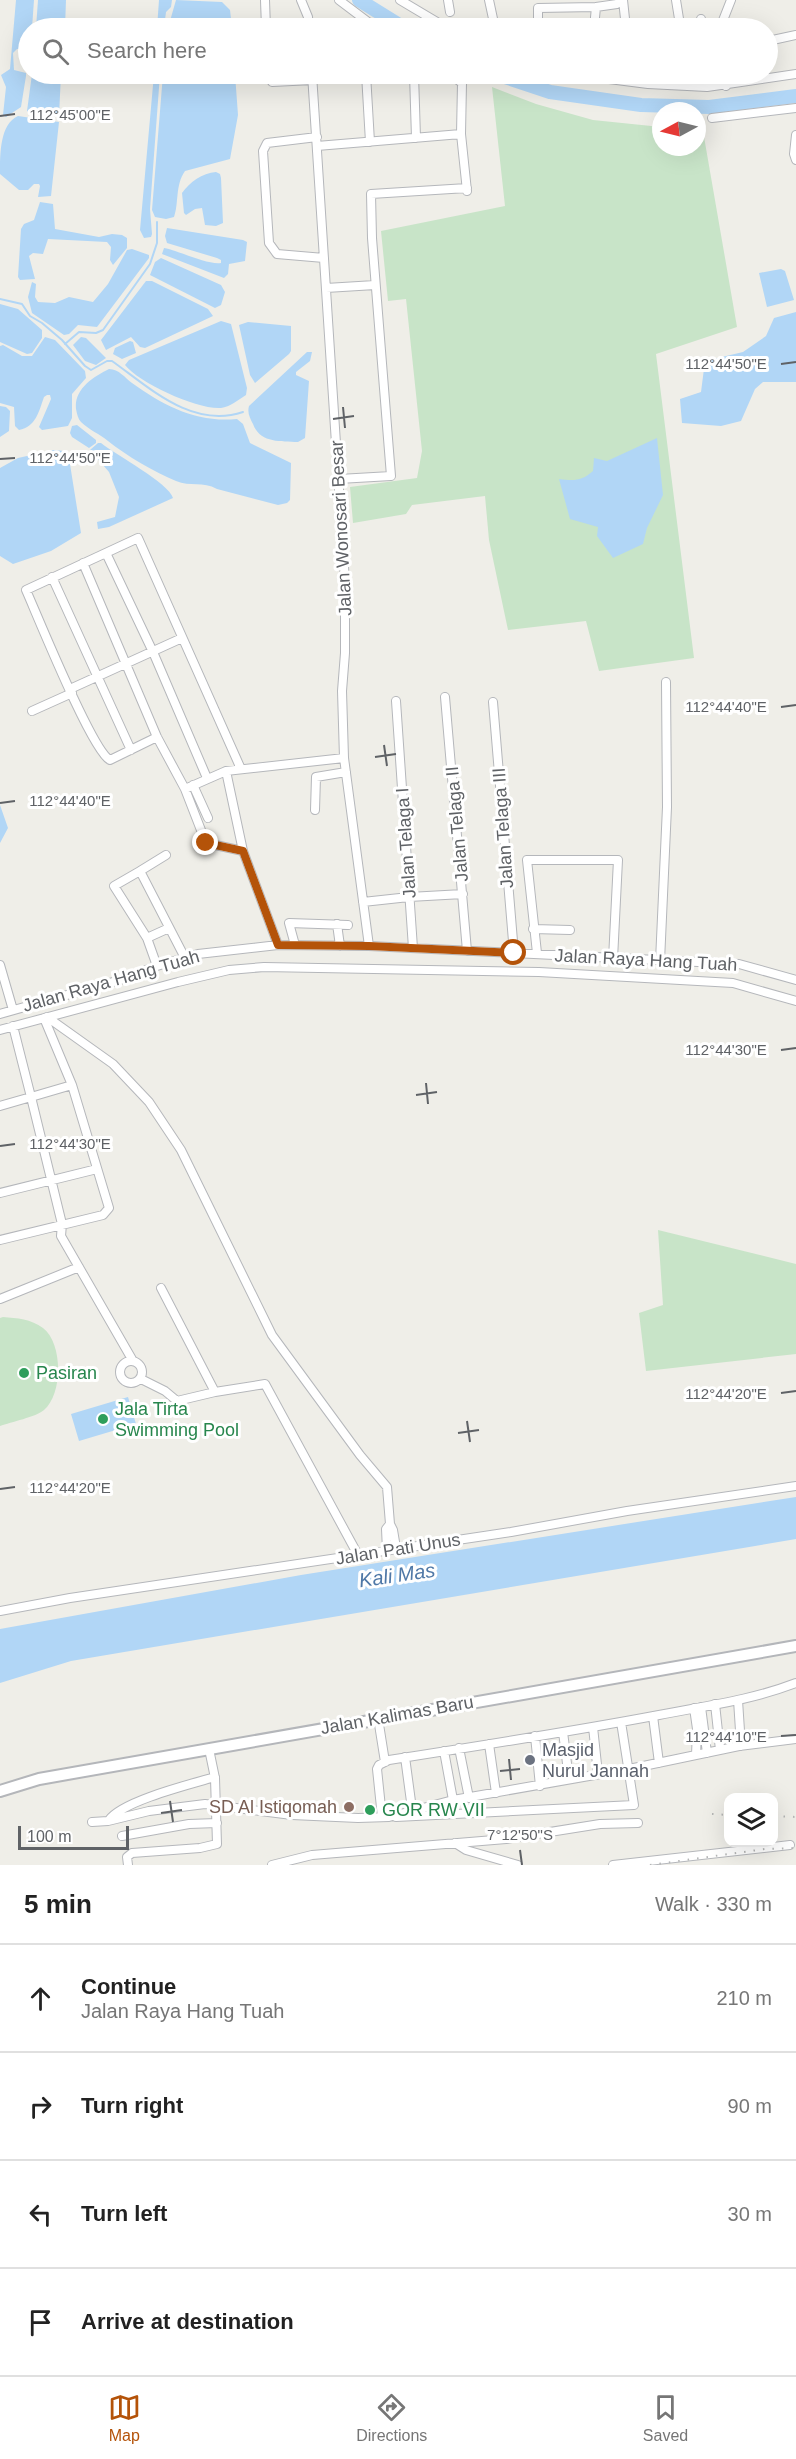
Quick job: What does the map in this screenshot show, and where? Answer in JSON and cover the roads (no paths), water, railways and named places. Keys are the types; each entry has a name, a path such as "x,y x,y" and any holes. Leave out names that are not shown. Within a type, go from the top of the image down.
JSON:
{"street":[{"path":"265,0 266,18"},
{"path":"301,0 308,18"},
{"path":"339,0 357,18"},
{"path":"400,0 430,18"},
{"path":"448,0 450,12"},
{"path":"489,0 493,18"},
{"path":"538,18 538,8 557,3 596,7 617,4 622,0"},
{"path":"622,0 625,18"},
{"path":"676,0 679,18"},
{"path":"724,18 730,0"},
{"path":"595,18 596,7"},
{"path":"778,39 796,35"},
{"path":"778,77 796,74"},
{"name":"Jalan Wonosari Besar","path":"313,84 345,582 345,653 342,691 344,758 369,946"},
{"path":"367,84 370,142"},
{"path":"414,84 416,138"},
{"path":"339,479 391,476 375,285 371,194 467,190 461,134 462,84"},
{"path":"648,84 707,87 738,84"},
{"path":"712,118 796,108"},
{"path":"324,258 277,254 269,243 263,151 267,143 370,142 461,134"},
{"path":"796,135 794,154 796,160"},
{"path":"326,288 375,285"},
{"path":"157,737 110,760 105,757 98,748 70,691 26,590 138,538 241,769"},
{"path":"106,553 153,652 207,778"},
{"path":"83,563 157,737 185,789 206,843 243,851"},
{"path":"52,577 131,750"},
{"path":"32,711 98,676 182,639"},
{"path":"660,961 666,807 666,682"},
{"name":"Jalan Telaga II","path":"445,697 467,951"},
{"name":"Jalan Telaga I","path":"396,701 413,948"},
{"name":"Jalan Telaga III","path":"493,702 514,953"},
{"path":"185,789 226,771 344,758"},
{"path":"226,771 243,851 278,945"},
{"path":"315,810 316,777 346,772"},
{"path":"193,785 208,818"},
{"path":"157,966 147,938 114,886 166,855"},
{"path":"537,954 527,860 618,860 614,959"},
{"path":"140,871 185,958"},
{"path":"363,902 463,894"},
{"path":"295,945 289,923 348,925"},
{"path":"337,924 339,946"},
{"path":"147,938 169,928"},
{"path":"533,929 570,930"},
{"name":"Jalan Raya Hang Tuah","path":"0,1014 120,980 185,958 278,945 369,946 739,964 796,980"},
{"path":"0,965 13,1010"},
{"name":"Jalan Raya Hang Tuah","path":"0,1030 188,979 229,970 264,967 539,972 734,982 796,1001"},
{"path":"0,1240 103,1215 110,1208 72,1085 46,1018"},
{"path":"46,1018 113,1064 149,1102 181,1150 272,1335 360,1455 387,1487 390,1524 396,1548"},
{"path":"13,1026 62,1224 61,1236 133,1361 140,1365 143,1371 141,1379 132,1384 120,1375 121,1368 126,1362 133,1361"},
{"path":"0,1106 72,1085"},
{"path":"0,1193 97,1169"},
{"path":"0,1299 79,1267"},
{"path":"161,1288 214,1392"},
{"path":"141,1379 165,1391 177,1401 214,1392 265,1384 358,1555"},
{"name":"Jalan Pati Unus","path":"0,1611 70,1598 512,1532 627,1511 796,1486"},
{"path":"387,1550 386,1529 390,1524"},
{"name":"Jalan Kalimas Baru","path":"0,1791 39,1779 796,1646"},
{"path":"385,1817 377,1769 385,1762 738,1700 772,1692 796,1683"},
{"path":"738,1700 741,1746"},
{"path":"715,1704 720,1750"},
{"path":"697,1707 707,1753"},
{"path":"696,1755 697,1707"},
{"path":"653,1716 659,1763"},
{"path":"378,1718 385,1762"},
{"path":"92,1822 108,1821 149,1811 216,1804 292,1815 385,1817 634,1805 621,1722"},
{"path":"593,1727 598,1774"},
{"path":"563,1732 569,1779"},
{"path":"535,1736 540,1786"},
{"path":"385,1817 453,1800 540,1786 741,1746 796,1739"},
{"path":"489,1744 496,1793"},
{"path":"459,1748 469,1798"},
{"path":"127,1861 132,1853 216,1845 218,1841 215,1777 208,1749"},
{"path":"444,1751 453,1800"},
{"path":"405,1757 412,1809"},
{"path":"108,1821 118,1812 144,1799 215,1777"},
{"path":"122,1836 189,1824 217,1823"},
{"path":"272,1865 312,1855 506,1839 600,1824 638,1823"},
{"path":"455,1842 466,1850 518,1865"},
{"path":"613,1865 790,1845"}],"water":[{"path":"16,0 34,0 33,18 18,18 18,49 13,53 14,70 18,71 18,84 24,84 21,107 6,117 3,115 6,87 1,75 10,69"},
{"path":"38,0 66,0 65,18 37,18"},
{"path":"159,0 172,0 165,18 158,18"},
{"path":"176,0 222,2 230,10 231,18 171,18"},
{"path":"31,84 61,84 59,116 31,114 27,111"},
{"path":"153,84 159,84 150,209 151,237 144,238 140,230"},
{"path":"162,84 236,84 238,115 230,159 185,171 178,188 174,217 166,219 155,217 152,210"},
{"path":"18,116 59,122 51,196 38,197 39,184 34,184 28,190 19,190 0,174 4,132 12,120"},
{"path":"216,172 221,178 223,223 216,226 205,225 202,208 195,209 186,215 184,213 182,193 197,179"},
{"path":"40,202 53,204 55,229 99,237 112,234 122,235 127,238 127,248 113,265 110,260 111,247 107,242 48,239 43,254 33,253 29,256 35,279 20,280 18,277 21,229 24,224 34,220"},
{"path":"167,228 243,240 247,242 245,261 229,264 228,274 224,278 162,254 164,248 208,262 221,263 221,260 217,258 167,243 165,236"},
{"path":"132,249 149,255 149,258 97,327 78,325 69,334 64,335 32,313 28,297 32,282 36,284 35,297 38,302 55,303 69,297 93,302 108,284 127,250"},
{"path":"161,258 221,285 225,292 221,305 215,308 150,275 155,262"},
{"path":"781,269 785,271 794,300 767,307 759,273"},
{"path":"146,281 152,281 208,309 213,316 145,348 140,347 131,337 106,350 101,340"},
{"path":"0,304 18,309 42,330 42,338 32,353 27,354 0,342"},
{"path":"796,312 796,382 763,382 755,389 741,421 721,426 682,423 680,399 701,392 705,361 743,352 766,336 774,318"},
{"path":"221,321 231,324 247,388 246,395 228,406 211,407 184,400 143,380 125,365 129,360"},
{"path":"248,322 291,326 291,351 255,383 250,375 239,325"},
{"path":"45,337 55,340 85,371 86,378 72,394 72,418 68,426 42,430 39,427 51,399 50,395 47,395 33,422 19,430 15,426 14,407 0,403 0,346 3,345 22,356 32,356"},
{"path":"81,337 86,338 106,358 96,365 85,361 73,345"},
{"path":"130,341 133,342 136,353 122,359 113,354 115,348"},
{"path":"307,352 312,352 310,361 296,372 296,375 309,381 305,438 298,442 278,441 260,435 249,415 249,406"},
{"path":"109,369 119,372 169,406 208,418 237,419 243,424 250,443 291,463 290,500 278,505 207,485 176,481 141,463 87,427 77,415 78,395 91,380"},
{"path":"0,406 10,411 9,431 0,437"},
{"path":"77,425 96,440 96,443 89,448 72,437 70,433 72,426"},
{"path":"657,438 663,495 647,528 643,544 613,558 597,536 598,527 570,519 559,479 581,478 593,471 594,458 607,461"},
{"path":"98,443 152,477 173,498 109,527 98,529 97,522 115,517 119,497 109,472 90,450"},
{"path":"54,450 64,451 69,458 81,533 51,551 13,564 0,556 0,468 18,458"},
{"path":"0,805 8,828 0,843"},
{"name":"Jala Tirta Swimming Pool","path":"128,1397 136,1424 79,1441 71,1414"},
{"name":"Kali Mas","path":"796,1497 796,1539 71,1661 0,1683 0,1629 301,1575"}],"waterway":[{"path":"359,0 388,18"},
{"path":"526,84 550,92 641,105 709,107 796,96"},
{"path":"65,344 79,332 96,333 103,330 150,264 157,243 157,222"},
{"path":"0,299 22,304 30,316 62,340 91,370 107,361 112,361 157,393 189,410 206,415 224,416 243,412"}],"railway":[{"path":"712,1814 724,1815"},
{"path":"778,1816 796,1817"},
{"path":"650,1865 765,1849 796,1848"}],"place":[{"name":"Pasiran","path":"24,1373"},
{"name":"Jala Tirta Swimming Pool","path":"103,1419"},
{"name":"Masjid Nurul Jannah","path":"530,1760"},
{"name":"SD Al Istiqomah","path":"349,1807"},
{"name":"GOR RW VII","path":"370,1810"}]}
